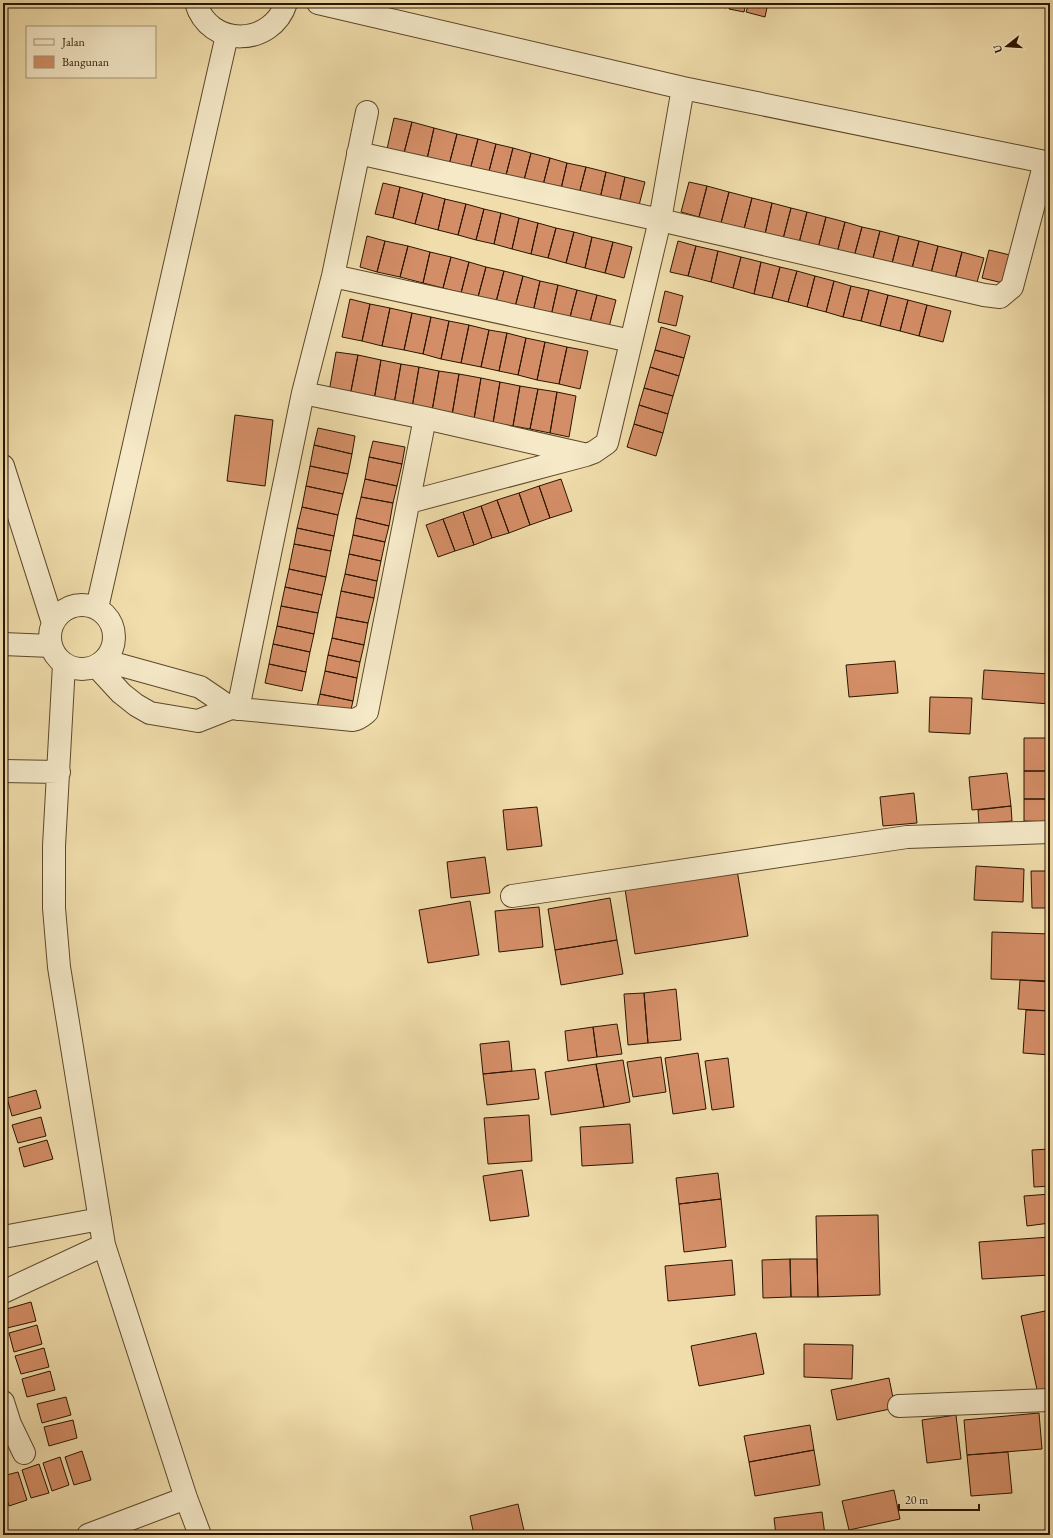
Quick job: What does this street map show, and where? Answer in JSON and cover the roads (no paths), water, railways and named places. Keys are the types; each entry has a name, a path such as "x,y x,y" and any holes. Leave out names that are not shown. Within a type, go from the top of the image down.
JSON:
{"street":[{"path":"196,3 205,20 215,29 227,35 240,37 254,35 266,30 276,20 284,9 286,3"},
{"path":"318,3 683,88 1048,163 1012,287 1000,297 984,295 660,220 358,153"},
{"path":"98,608 227,35"},
{"path":"409,502 586,455 594,452 607,443 660,220 683,88"},
{"path":"235,709 303,393 333,276 367,112"},
{"path":"333,276 631,341"},
{"path":"303,393 425,418 586,455"},
{"path":"101,664 121,693 136,705 150,713 198,721 235,709 353,720 358,719 366,712 425,418"},
{"path":"3,466 53,623"},
{"path":"101,664 112,651 115,640 114,628 109,618 98,608 79,604 68,607 59,614 53,623 50,634 51,646 56,656 64,664 74,669 101,664 200,687 235,709"},
{"path":"3,644 51,646"},
{"path":"64,664 54,846 54,893 59,967 104,1245 186,1498 200,1535"},
{"path":"3,771 59,772"},
{"path":"512,896 907,837 1050,832"},
{"path":"3,1237 100,1218"},
{"path":"3,1292 104,1245"},
{"path":"900,1406 1050,1400"},
{"path":"3,1402 7,1426 24,1453"},
{"path":"88,1535 186,1498"}]}
